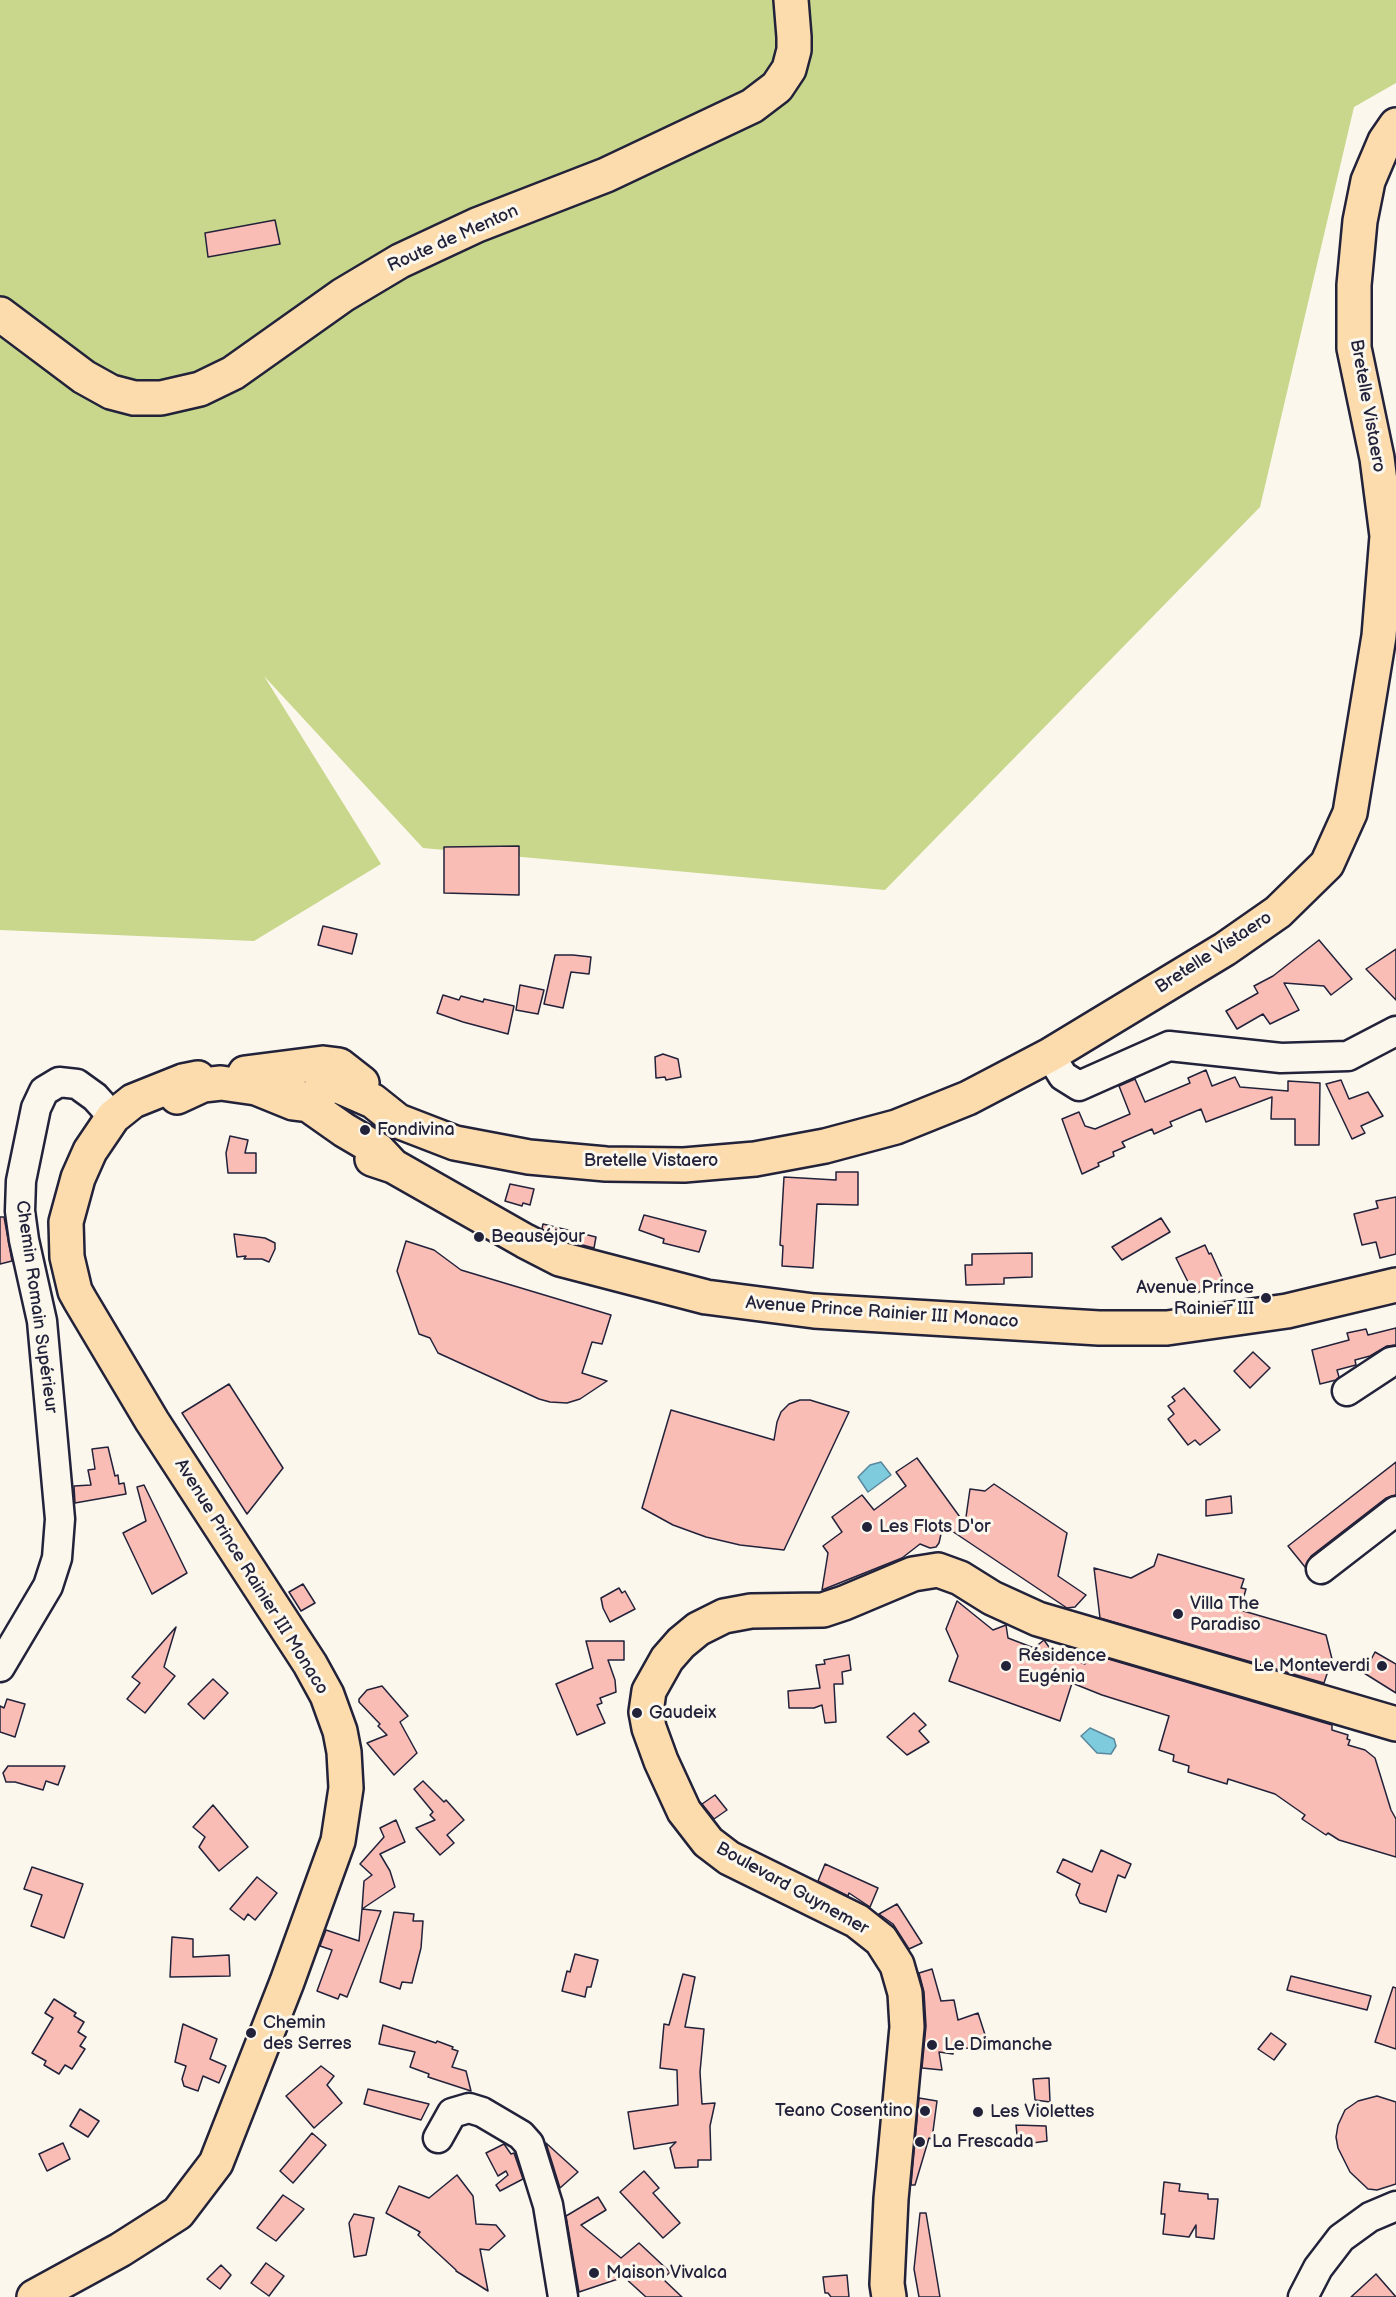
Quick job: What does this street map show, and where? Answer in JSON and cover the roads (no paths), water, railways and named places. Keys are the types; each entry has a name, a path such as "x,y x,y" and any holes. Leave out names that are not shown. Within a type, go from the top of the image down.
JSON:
{"main road":[{"name":"Route de Menton","path":"0,314 84,377 111,392 134,398 161,398 200,389 233,373 344,295 400,261 477,225 606,175 752,106 777,87 789,69 794,50 791,0"},
{"name":"Bretelle Vistaero","path":"294,1102 334,1084 373,1101 398,1121 455,1143 529,1157 606,1164 684,1165 766,1157 825,1146 896,1127 968,1098 1050,1055 1225,948 1269,918 1327,864 1350,813 1379,636 1387,536 1391,519 1354,348 1354,285 1360,221 1368,182 1385,141 1396,125"},
{"name":"Bretelle Vistaero","path":"245,1073 307,1063 339,1065 363,1084 373,1101"},
{"path":"294,1102 307,1063"},
{"name":"Avenue Prince Rainier III Monaco","path":"34,2297 120,2250 178,2213 216,2163 287,1982 338,1841 346,1788 340,1731 327,1695 310,1664 152,1421 75,1291 67,1257 66,1222 78,1178 90,1151 133,1101 183,1081 208,1076 245,1073 267,1079 294,1102 378,1150 393,1166 560,1259 706,1297 814,1311 1099,1328 1167,1328 1287,1311 1396,1285"},
{"name":"Avenue Prince Rainier III Monaco","path":"112,1125 177,1097 222,1091 275,1103 294,1102"},
{"name":"Boulevard Guynemer","path":"889,2297 887,2284 891,2199 908,2027 905,1994 897,1965 881,1940 857,1921 729,1858 708,1842 684,1811 661,1761 649,1728 646,1712 649,1691 667,1659 681,1643 698,1629 724,1616 751,1611 823,1610 913,1574 938,1570 960,1578 992,1598 1038,1619 1396,1724"}],"street":[{"path":"1050,1055 1063,1076 1079,1086 1168,1046 1281,1058 1348,1056 1396,1031"},
{"name":"Chemin Romain Supérieur","path":"0,1667 48,1586 57,1558 60,1519 42,1321 20,1211 21,1181 36,1108 44,1091 59,1083 77,1084 95,1097 112,1125"},
{"path":"1347,1391 1396,1361"},
{"path":"1321,1569 1396,1511"},
{"path":"438,2138 452,2113 469,2108 482,2112 521,2135 529,2144 548,2205 563,2297"},
{"path":"1303,2297 1318,2268 1341,2238 1370,2217 1396,2206"}],"water":[{"path":"881,1462 891,1475 868,1492 858,1477 870,1465"},
{"path":"1090,1728 1114,1739 1116,1746 1111,1754 1097,1753 1081,1736"}],"place":[{"name":"Fondivina","path":"365,1130"},
{"name":"Beauséjour","path":"479,1237"},
{"name":"Avenue Prince Rainier III","path":"1266,1298"},
{"name":"Les Flots D'or","path":"867,1527"},
{"name":"Villa The Paradiso","path":"1178,1614"},
{"name":"Résidence Eugénia","path":"1006,1666"},
{"name":"Le Monteverdi","path":"1382,1666"},
{"name":"Gaudeix","path":"637,1713"},
{"name":"Chemin des Serres","path":"251,2033"},
{"name":"Le Dimanche","path":"932,2045"},
{"name":"Teano Cosentino","path":"925,2111"},
{"name":"Les Violettes","path":"978,2112"},
{"name":"La Frescada","path":"920,2142"},
{"name":"Maison Vivalca","path":"594,2273"}]}
